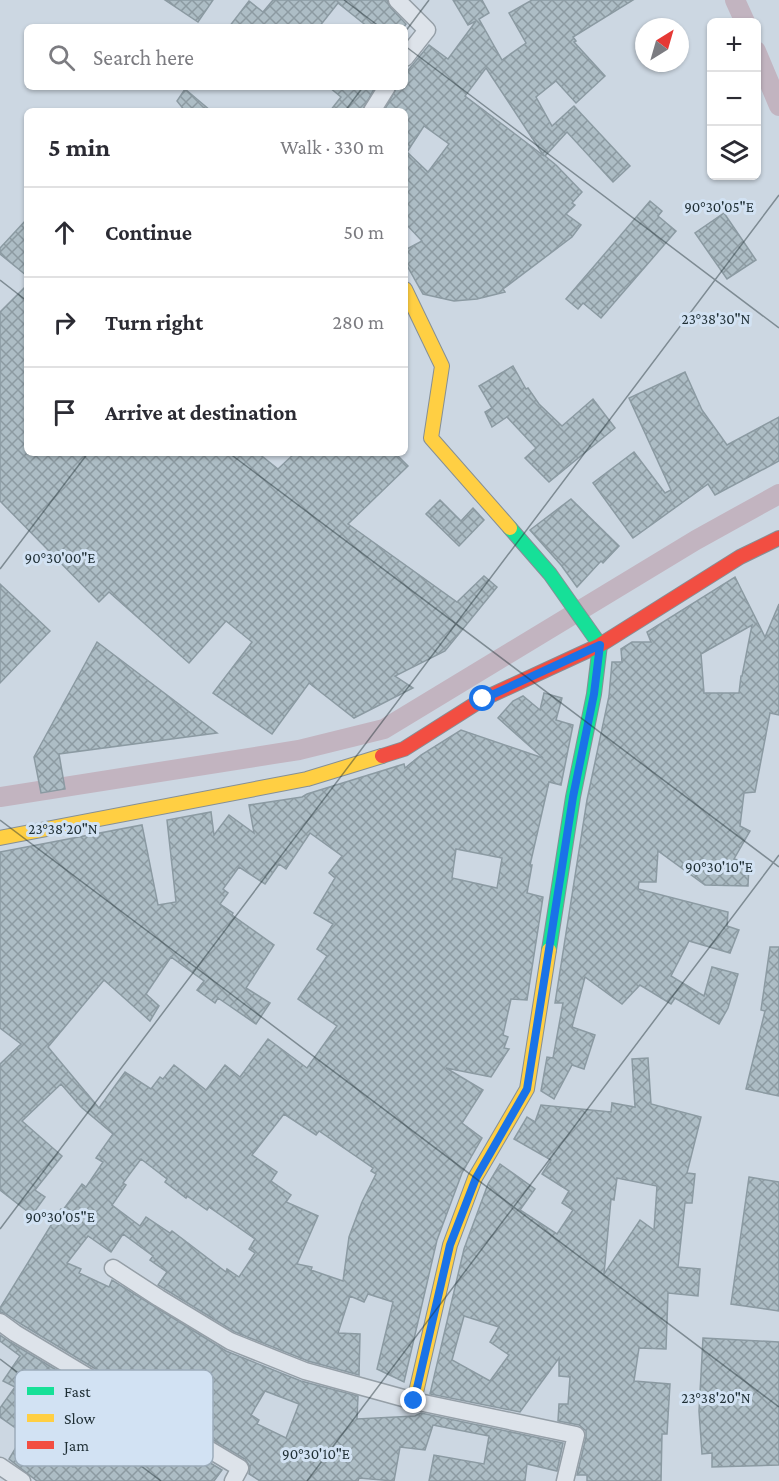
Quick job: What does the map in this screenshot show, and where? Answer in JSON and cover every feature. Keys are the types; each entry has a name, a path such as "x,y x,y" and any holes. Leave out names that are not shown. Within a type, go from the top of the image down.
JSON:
{"street":[{"path":"397,0 427,30 408,54"},
{"path":"374,108 385,90"},
{"path":"408,295 442,366 430,438 550,574 600,645 594,694 573,797 527,1089 476,1178 450,1245 414,1401"},
{"path":"0,838 306,778 377,759 404,749 483,699 600,645 740,557 779,538"},
{"path":"113,1268 230,1341 305,1371 414,1401 576,1435 565,1481"},
{"path":"0,1322 77,1370"},
{"path":"213,1451 240,1467 233,1481"},
{"path":"0,1466 22,1481"}],"building":[{"path":"165,0 213,0 198,22"},
{"path":"273,0 387,0 390,7 406,24 364,24 338,3 321,24 231,24 249,1 263,12"},
{"path":"453,0 482,0 489,13 479,19 502,60 526,43 509,13 532,0 633,0 573,37 576,41 574,42 605,76 576,103 556,81 536,97 552,126 574,106 630,166 613,182 567,132 545,156 582,192 572,203 575,205 566,214 581,225 572,237 503,289 505,292 477,299 454,301 423,294 408,267 408,248 422,241 408,226 408,153 428,172 449,144 424,126 408,150 408,108 386,108 395,90 408,90 408,70 429,45 448,59 476,21 468,25","holes":["486,68 544,156 465,96"]},
{"path":"186,90 207,108 183,108 177,101"},
{"path":"333,90 373,90 364,108 332,108 341,97"},
{"path":"650,201 662,211 658,216 676,231 601,318 583,303 578,309 566,299"},
{"path":"724,213 756,260 727,279 695,233"},
{"path":"24,222 24,274 0,254 0,248"},
{"path":"24,288 24,456 262,456 278,469 292,456 398,456 408,466 348,524 457,602 484,576 497,587 445,651 395,676 413,688 354,718 309,683 272,734 213,693 252,642 226,621 189,663 109,592 99,602 0,501 0,312"},
{"path":"513,366 526,389 528,388 539,404 562,426 593,399 615,428 549,482 525,458 536,448 507,417 492,427 485,412 492,408 479,386"},
{"path":"685,372 702,410 727,445 779,417 779,461 715,495 708,484 633,538 593,483 634,452 665,493 671,490 629,398"},
{"path":"571,499 619,546 603,563 601,561 577,587 530,530"},
{"path":"440,500 461,521 473,508 484,520 459,546 426,514"},
{"path":"735,577 765,637 779,604 779,715 770,713 755,792 744,793 740,826 750,831 734,859 749,863 748,886 705,885 658,851 656,882 639,882 638,889 728,912 727,926 739,930 730,953 689,941 671,976 704,996 712,967 738,974 728,1008 719,1024 675,998 671,1004 640,985 622,1004 585,977 572,1027 595,1035 584,1069 572,1065 554,1099 541,1091 547,1057 553,1058 563,1003 555,1003 587,800 609,696 612,662 622,662 621,649 632,642 651,642 647,632","holes":["752,625 739,693 704,693 701,654"]},
{"path":"0,584 50,631 0,683"},
{"path":"97,642 217,733 59,754 65,789 41,793 34,757"},
{"path":"544,693 562,698 556,720 573,725 561,785 549,782 530,865 532,865 527,893 543,897 527,1000 511,999 503,1035 508,1037 504,1048 509,1049 491,1077 446,1068 483,1090 462,1123 482,1138 462,1173 437,1240 404,1382 377,1369 393,1302 368,1294 364,1302 350,1296 338,1333 360,1334 359,1375 308,1361 235,1332 158,1285 167,1272 150,1260 153,1256 123,1234 111,1252 88,1236 67,1263 81,1269 79,1273 109,1287 112,1280 226,1351 301,1381 358,1396 357,1419 415,1416 421,1413 563,1443 557,1471 527,1464 525,1481 429,1481 434,1455 484,1464 489,1436 433,1425 425,1450 400,1447 394,1481 359,1478 358,1481 260,1481 249,1474 250,1467 245,1459 213,1440 213,1370 97,1370 0,1312 0,1308 61,1209 63,1210 82,1184 86,1187 103,1162 96,1158 113,1134 81,1107 61,1084 22,1121 62,1156 35,1190 45,1197 32,1215 0,1190 0,1064 21,1044 0,1028 0,852 142,825 158,905 176,902 167,820 211,812 214,835 229,815 254,833 249,805 302,797 404,764 405,768 461,730 543,758 498,718 513,701 523,696 540,710","holes":["310,833 342,856 329,873 335,878 314,913 333,924 317,949 327,956 298,999 337,1026 307,1068 268,1039 240,1077 225,1065 206,1090 174,1065 163,1079 160,1077 151,1089 125,1072 99,1108 48,1047 104,980 150,1021 159,1006 146,994 171,957 204,981 197,990 215,1003 218,998 256,1024 270,1003 246,988 274,945 220,904 228,893 223,889 239,867 265,884 279,864 286,869","456,849 502,858 497,888 452,878","284,1114 316,1135 319,1131 373,1168 371,1171 376,1174 362,1202 349,1237 343,1281 311,1270 312,1267 297,1264 318,1216 286,1202 291,1195 271,1181 277,1172 252,1155","141,1159 167,1179 165,1182 186,1198 187,1196 207,1210 209,1207 255,1239 249,1249 255,1253 239,1277 227,1269 226,1272 172,1231 170,1233 146,1217 140,1226 112,1205 126,1185 123,1183","265,1391 299,1404 286,1438 257,1424 259,1420 251,1415"]},
{"path":"770,947 779,947 779,1096 746,1089 765,1011 761,1010"},
{"path":"648,1058 651,1104 701,1117 687,1173 695,1174 692,1203 685,1203 678,1267 700,1269 698,1296 668,1293 666,1349 639,1348 634,1381 670,1384 667,1434 662,1434 661,1481 587,1481 587,1475 577,1475 586,1431 579,1425 558,1421 559,1404 568,1404 570,1377 559,1376 559,1358 520,1412 430,1394 464,1249 488,1184 500,1164 535,1189 520,1210 557,1234 573,1210 562,1203 569,1191 542,1174 551,1160 514,1139 527,1117 535,1122 541,1105 611,1112 612,1103 635,1107 632,1059","holes":["617,1178 657,1186 654,1230 640,1220 604,1274 611,1199 614,1200","464,1316 499,1327 490,1342 509,1355 490,1381 452,1360"]},
{"path":"749,1177 779,1182 779,1311 731,1304"},
{"path":"0,1335 56,1370 15,1370 15,1387 3,1381 20,1356 0,1341"},
{"path":"703,1338 779,1342 779,1465 712,1467 712,1453 702,1454 699,1411"},
{"path":"15,1387 15,1428 0,1417 0,1408"},
{"path":"15,1449 15,1464 9,1459"},
{"path":"213,1465 222,1470 214,1481 37,1481 18,1466"}],"waterway":[{"path":"735,0 743,18"},
{"path":"761,63 779,106"},
{"path":"0,797 299,750 384,729 696,540 779,494"}],"traffic: fast":[{"path":"510,528 550,574 600,645 594,694 573,797 549,950"}],"traffic: slow":[{"path":"408,295 442,366 431,438 510,528"},
{"path":"0,838 307,779 382,756"},
{"path":"414,1401 450,1245 475,1178 527,1089 549,950"}],"traffic: jam":[{"path":"382,756 404,749 483,699 600,645 740,557 779,538"}],"route":[{"path":"414,1401 450,1245 476,1178 527,1089 573,797 594,694 600,645 483,699"}]}
